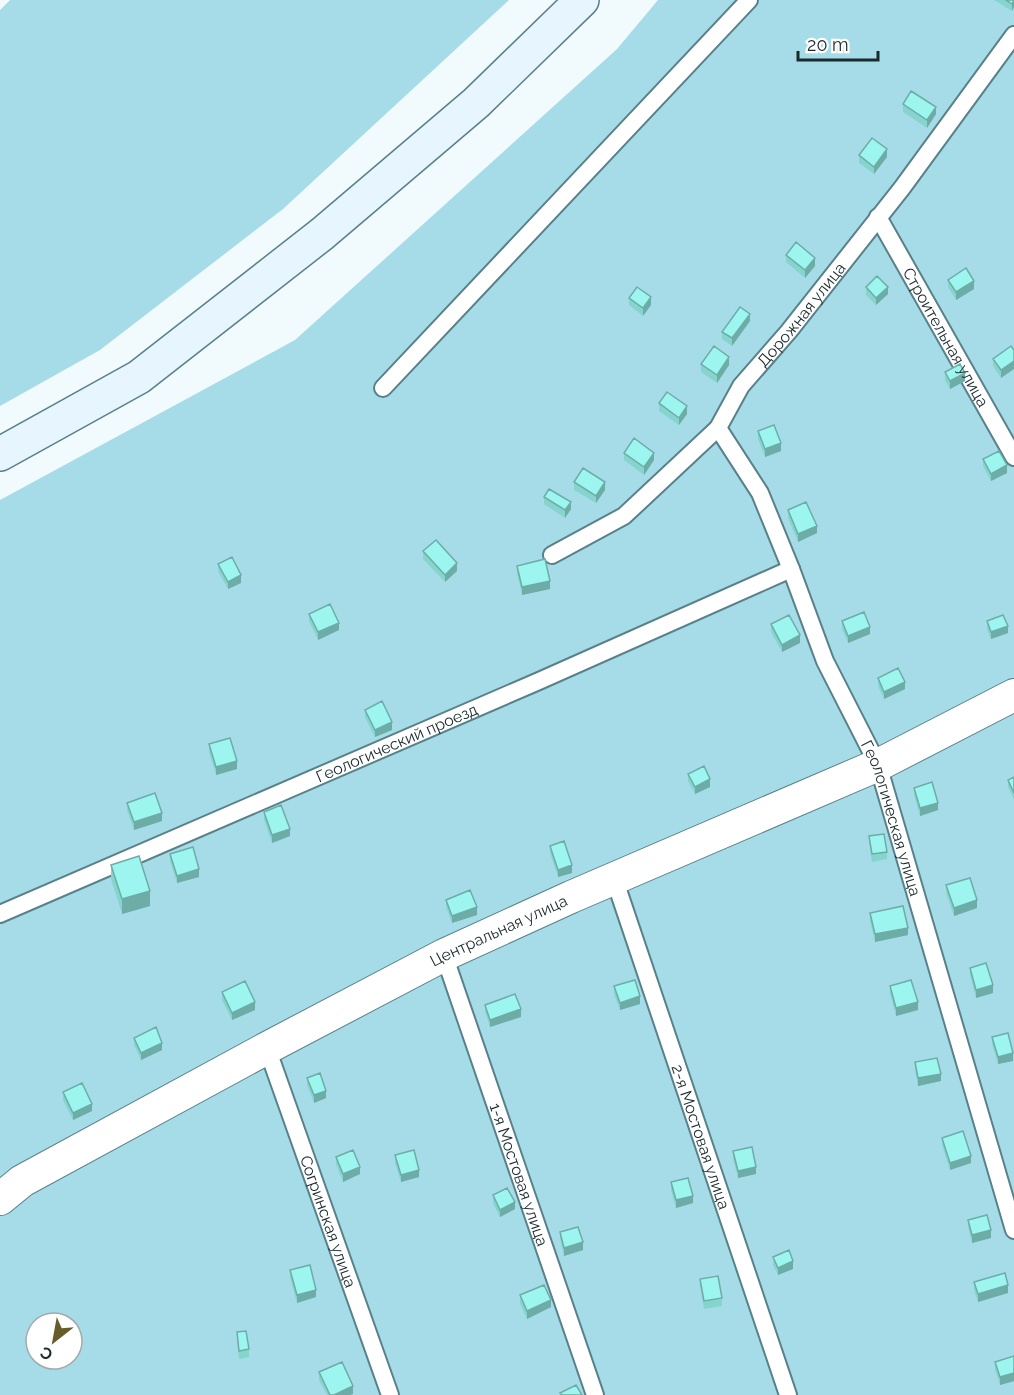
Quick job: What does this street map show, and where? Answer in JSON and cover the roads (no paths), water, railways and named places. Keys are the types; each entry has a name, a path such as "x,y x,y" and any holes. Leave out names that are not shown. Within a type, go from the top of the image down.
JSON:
{"main road":[{"path":"0,454 148,370 322,234 476,104 582,0"}],"street":[{"name":"Центральная улица","path":"0,1199 22,1181 444,955 614,878 878,765 1014,695"}],"lane":[{"path":"382,388 749,0"},
{"name":"Дорожная улица","path":"552,555 624,516 718,428 741,386 789,331 902,188 1014,35"},
{"name":"Строительная улица","path":"878,217 1014,457"},
{"name":"Геологическая улица","path":"718,428 760,493 791,568 825,661 878,765 1014,1230"},
{"name":"Геологический проезд","path":"0,914 539,681 791,568"},
{"name":"2-я Мостовая улица","path":"614,878 788,1395"},
{"name":"1-я Мостовая улица","path":"444,955 595,1395"},
{"name":"Согринская улица","path":"267,1048 390,1395"}]}
